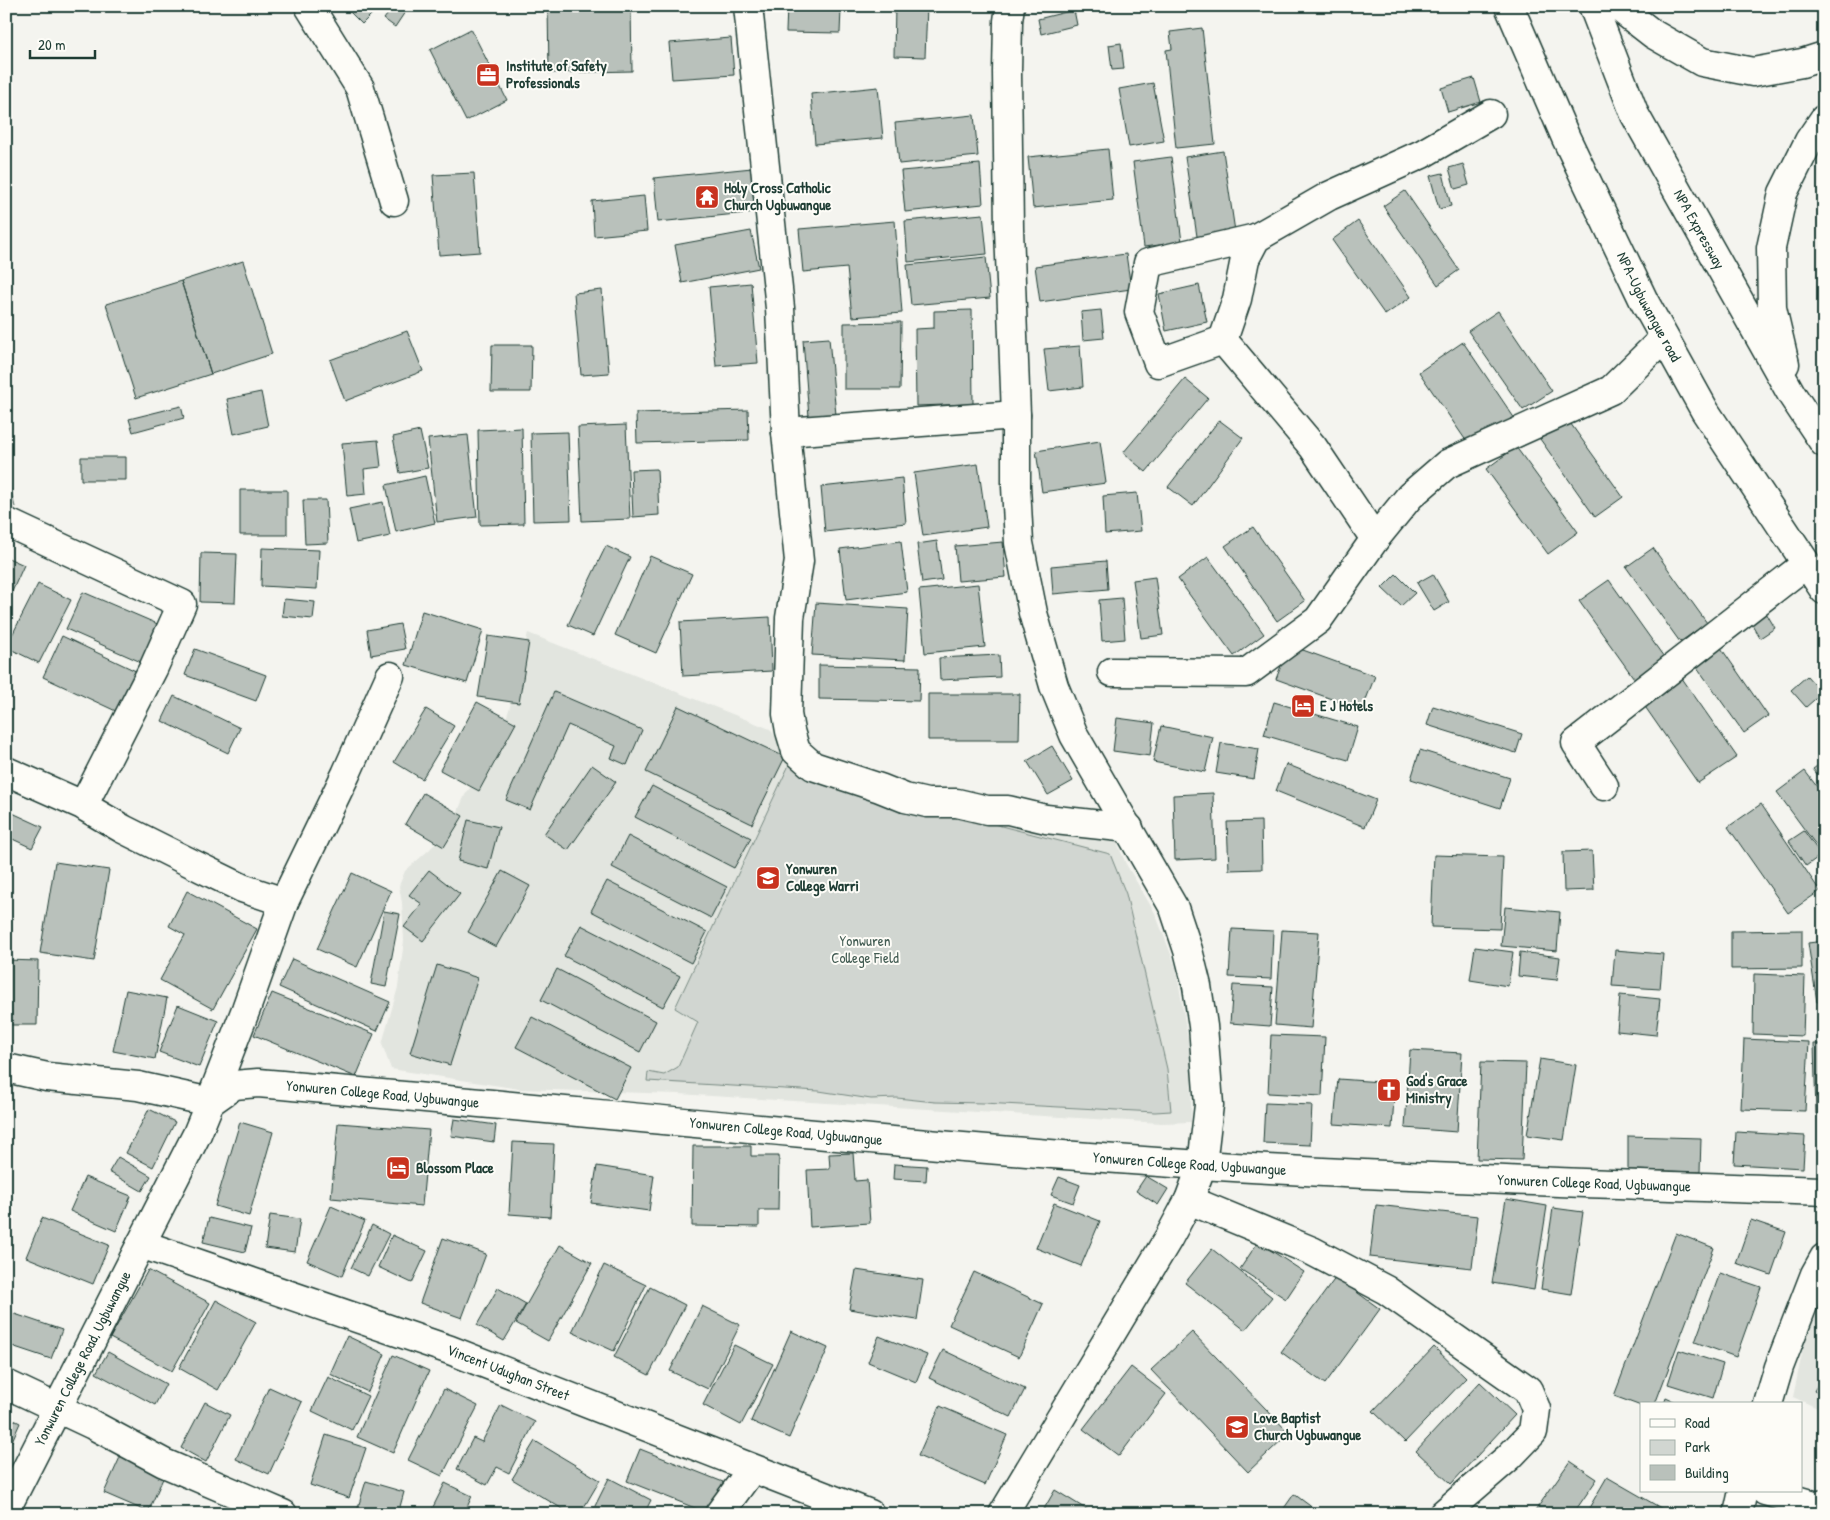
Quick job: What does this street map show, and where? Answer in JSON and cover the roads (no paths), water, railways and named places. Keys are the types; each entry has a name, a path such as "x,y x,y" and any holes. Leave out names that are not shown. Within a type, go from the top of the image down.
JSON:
{"street":[{"path":"308,6 360,88 394,201"},
{"path":"748,6 780,308 786,432 799,561 790,618 787,714 796,751 814,766 905,798 927,803 957,803 987,810 1008,810 1046,819 1129,828"},
{"path":"1003,1514 1190,1200 1202,1165 1209,1105 1203,1026 1197,986 1188,950 1174,908 1074,735 1054,686 1039,637 1019,543 1009,235 1007,72 1010,6"},
{"name":"NPA-Ugbuwangue road","path":"1509,6 1566,138 1644,301 1705,411 1824,590"},
{"name":"NPA Expressway","path":"1593,6 1635,115 1792,395 1824,443"},
{"path":"1617,6 1653,34 1702,62 1753,72 1802,63 1824,56"},
{"path":"1223,340 1158,363 1139,312 1148,263 1256,238 1329,196 1422,154 1491,114"},
{"path":"1792,395 1772,308 1771,248 1783,193 1809,141 1824,119"},
{"path":"1223,340 1237,299 1245,259 1256,238"},
{"path":"1112,672 1246,674 1318,620 1375,539 1410,496 1447,464 1611,390 1664,338"},
{"path":"1223,340 1313,447 1375,539"},
{"path":"786,432 1016,415"},
{"path":"6,522 182,604 153,669 85,802 87,806"},
{"path":"1604,786 1576,743 1806,564"},
{"path":"6,1068 47,1076 138,1086 210,1102 284,902 346,774 390,676"},
{"path":"6,771 87,806 123,829 242,888 284,902"},
{"name":"Yonwuren College Road, Ugbuwangue","path":"6,1509 197,1134 210,1102 234,1085 258,1082 778,1132 1202,1165 1541,1181 1824,1191"},
{"path":"1190,1200 1312,1251 1386,1290 1528,1390 1536,1409 1533,1432 1509,1457 1443,1514"},
{"name":"Vincent Udughan Street","path":"141,1244 450,1350 870,1514"},
{"path":"1769,1402 1779,1367 1814,1274 1824,1258"},
{"path":"6,1384 93,1425 164,1463 283,1514"},
{"path":"719,1514 752,1469"},
{"path":"1738,1514 1743,1492"},
{"path":"1768,1492 1817,1506 1824,1504"}],"place":[{"name":"Institute of Safety Professionals","path":"488,75"},
{"name":"Holy Cross Catholic Church Ugbuwangue","path":"707,197"},
{"name":"E J Hotels","path":"1303,706"},
{"name":"Yonwuren College Warri","path":"768,878"},
{"name":"God's Grace Ministry","path":"1389,1090"},
{"name":"Blossom Place","path":"398,1168"},
{"name":"Love Baptist Church Ugbuwangue","path":"1237,1427"}],"park label":[{"name":"Yonwuren College Field","path":"865,950"}]}
